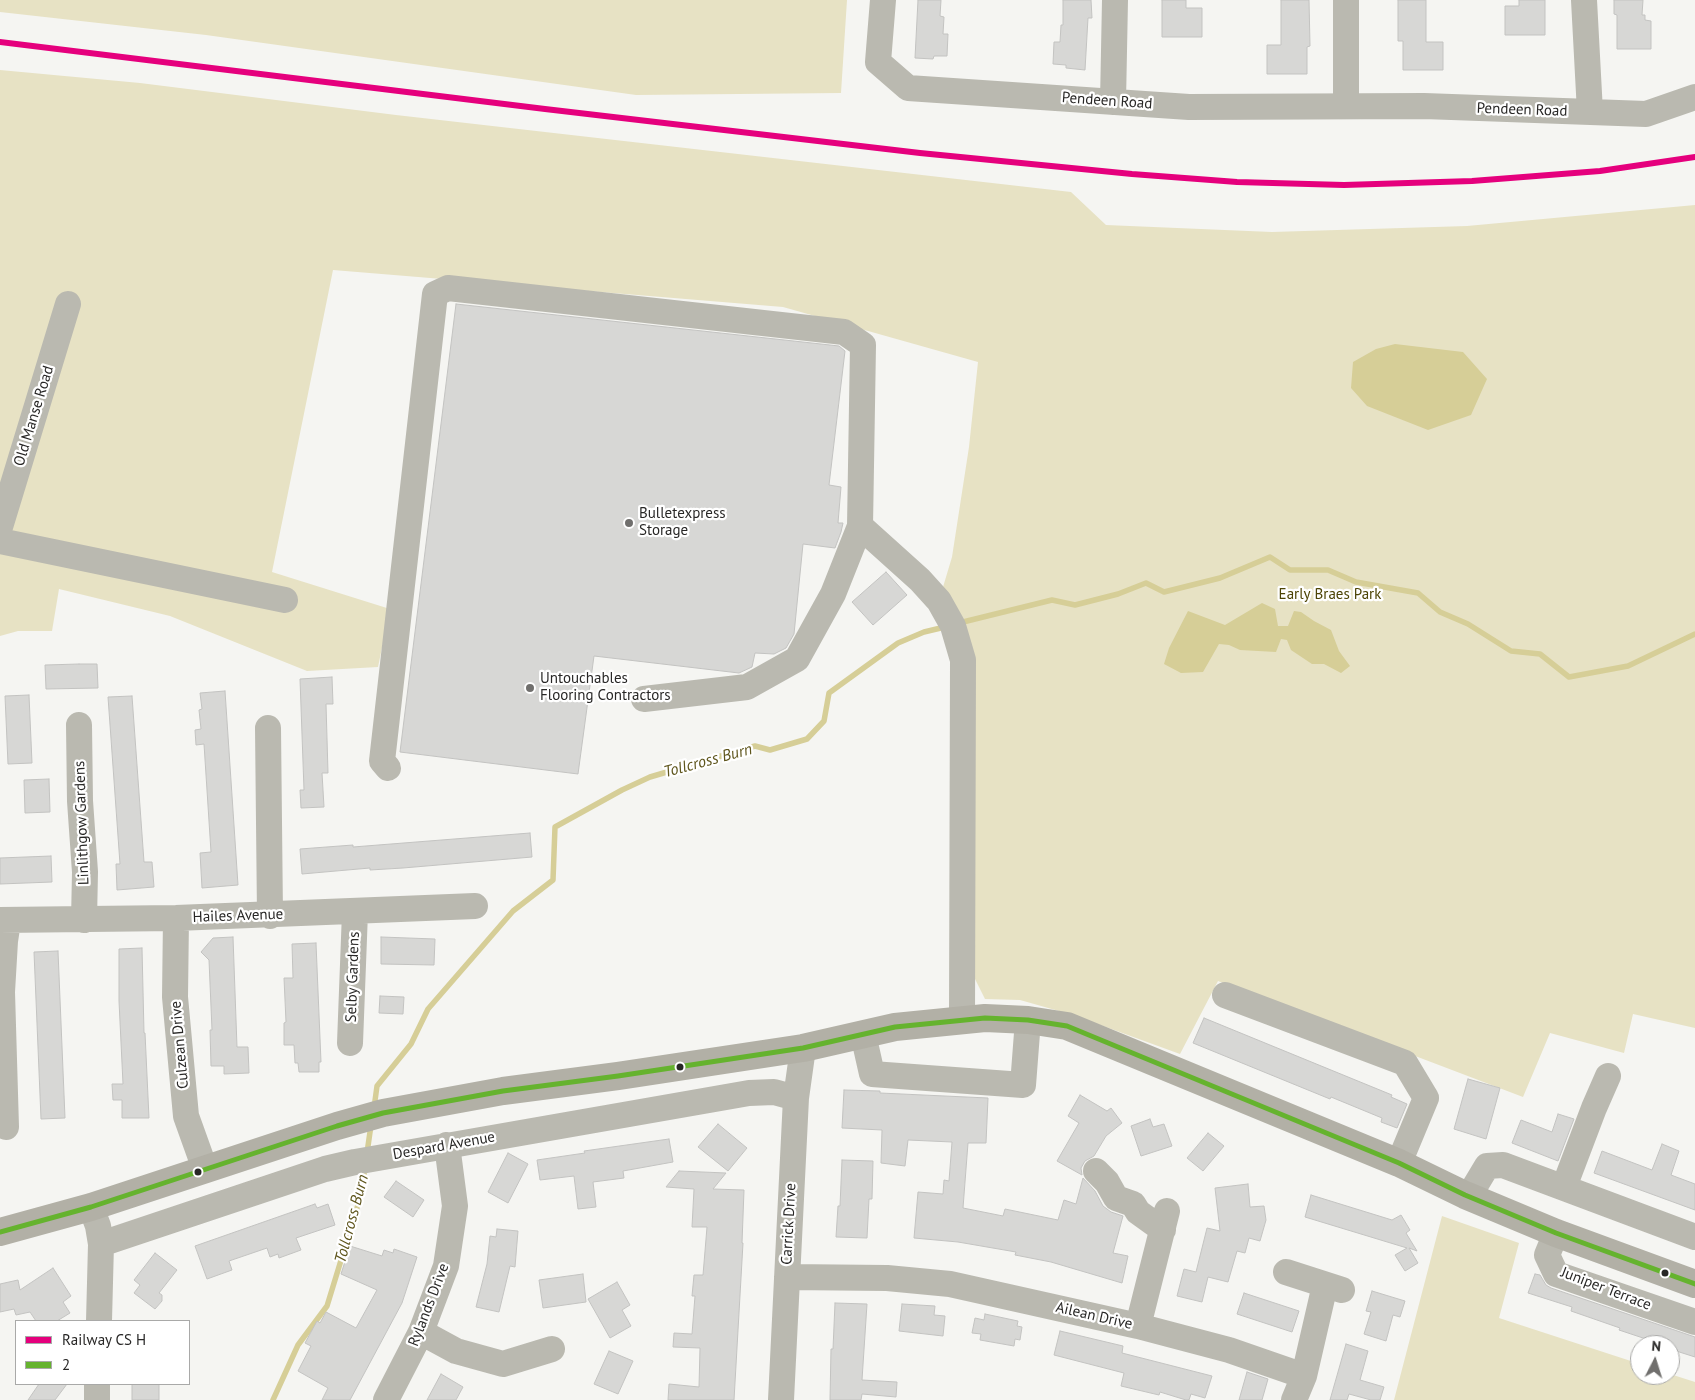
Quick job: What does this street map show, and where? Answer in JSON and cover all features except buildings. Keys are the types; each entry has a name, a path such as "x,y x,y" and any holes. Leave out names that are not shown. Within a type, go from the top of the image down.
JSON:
{"main road":[{"path":"0,1232 91,1207 371,1116 503,1091 803,1048 895,1027 985,1018 1028,1020 1067,1026 1399,1164 1556,1233 1695,1284"}],"street":[{"name":"Pendeen Road","path":"883,0 878,62 908,88 1189,107 1424,106 1646,114 1695,97"},
{"path":"1113,102 1114,0"},
{"path":"1346,0 1346,106"},
{"path":"1584,0 1590,112"},
{"path":"388,768 382,761 435,294 448,288 844,332 863,345 860,526 833,594 797,660 747,687 644,699"},
{"name":"Old Manse Road","path":"0,527 68,304"},
{"path":"860,526 920,580 939,601 953,626 963,660 962,1020"},
{"path":"0,541 284,600"},
{"name":"Linlithgow Gardens","path":"79,725 80,801 85,872 84,920"},
{"path":"268,728 270,916"},
{"name":"Hailes Avenue","path":"4,921 270,916 475,906"},
{"name":"Selby Gardens","path":"350,1043 355,912"},
{"name":"Culzean Drive","path":"176,918 175,997 186,1116 205,1169"},
{"path":"4,921 5,941 2,992 6,1127"},
{"path":"1225,995 1405,1063 1426,1098 1399,1164"},
{"path":"863,1034 872,1074 1023,1085 1028,1020"},
{"name":"Carrick Drive","path":"781,1400 796,1098 803,1048"},
{"path":"1564,1187 1608,1076"},
{"name":"Despard Avenue","path":"101,1244 325,1169 366,1160 749,1093 774,1092 796,1098"},
{"name":"Rylands Drive","path":"386,1400 420,1332 446,1266 455,1206 447,1145"},
{"path":"1469,1196 1487,1166 1503,1165 1695,1237"},
{"path":"1096,1171 1107,1182 1116,1198 1133,1204 1138,1212 1165,1221 1138,1326"},
{"path":"91,1207 99,1230 101,1244 99,1320"},
{"name":"Juniper Terrace","path":"1556,1233 1547,1255 1556,1274 1695,1322"},
{"path":"1286,1272 1334,1287 1294,1400"},
{"name":"Ailean Drive","path":"787,1277 887,1278 950,1284 1138,1326 1229,1350 1304,1376"},
{"path":"420,1332 456,1351 503,1364 552,1349"},
{"path":"97,1385 97,1400"}],"green space":[{"path":"0,0 847,0 841,93 636,95 206,35 0,12"},
{"name":"Early Braes Park","path":"0,70 140,83 396,115 1071,192 1106,225 1272,232 1467,226 1695,205 1695,1028 1633,1014 1624,1053 1550,1033 1523,1097 1218,981 1180,1054 1073,1015 1020,1000 985,999 971,971 968,802 943,587 952,557 969,447 978,362 783,307 333,270 272,572 390,609 378,667 307,671 170,616 59,589 52,631 18,631 0,636"},
{"path":"1442,1216 1519,1243 1499,1318 1630,1361 1630,1385 1680,1385 1680,1377 1695,1382 1695,1400 1394,1400"}],"shaded area":[{"path":"1395,344 1463,352 1487,379 1471,415 1428,430 1367,406 1351,388 1353,362 1376,349"},
{"path":"1262,603 1275,609 1278,626 1288,626 1294,611 1301,612 1331,630 1339,651 1350,666 1341,673 1324,664 1312,664 1291,650 1287,640 1281,639 1276,652 1240,650 1229,645 1219,644 1203,672 1181,673 1164,664 1169,648 1188,611 1225,625"}],"waterway":[{"name":"Tollcross Burn","path":"959,623 1052,600 1075,605 1118,594 1146,583 1164,592 1220,578 1270,557 1290,570 1328,570 1356,582 1418,593 1440,612 1468,624 1511,651 1540,654 1569,677 1628,666 1695,634"},
{"name":"Tollcross Burn","path":"374,1108 377,1086 411,1044 428,1009 513,911 553,880 555,827 622,790 650,777 755,746 770,750 807,739 824,721 829,693 898,643 924,632 945,627"},
{"name":"Tollcross Burn","path":"367,1153 371,1125"},
{"name":"Tollcross Burn","path":"273,1400 298,1345 327,1306 361,1195 365,1167"}],"transit line":[{"path":"0,42 920,153 1132,174 1237,182 1344,185 1472,181 1600,171 1695,157"},
{"name":"2","path":"0,1232 91,1207 337,1126 383,1113 503,1091 803,1048 895,1027 985,1018 1028,1020 1067,1026 1399,1163 1465,1195 1556,1233 1695,1284"}],"place":[{"name":"Bulletexpress Storage","path":"629,523"},
{"name":"Untouchables Flooring Contractors","path":"530,688"}]}
